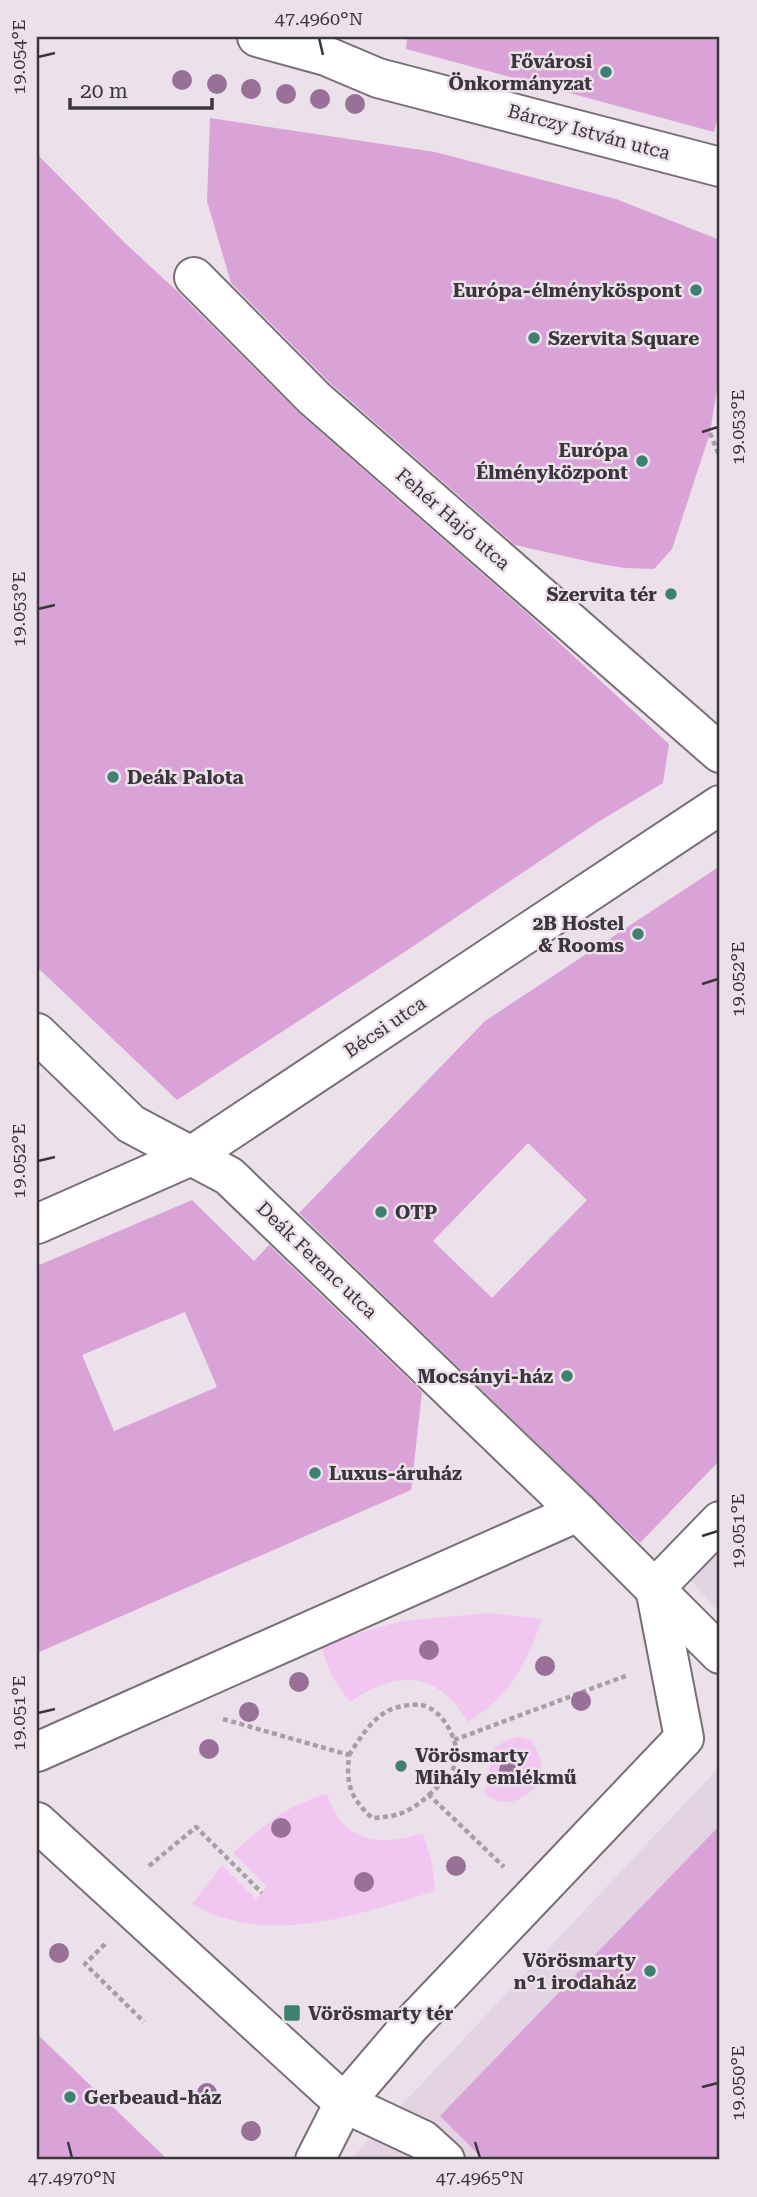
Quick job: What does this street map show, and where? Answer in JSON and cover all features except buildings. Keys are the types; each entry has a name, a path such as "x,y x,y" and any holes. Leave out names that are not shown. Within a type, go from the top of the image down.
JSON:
{"street":[{"name":"Bárczy István utca","path":"257,37 326,56 378,78 720,167"},
{"name":"Fehér Hajó utca","path":"194,277 314,398 720,753"},
{"name":"Bécsi utca","path":"37,1224 191,1156 720,805"},
{"name":"Deák Ferenc utca","path":"37,1033 131,1124 229,1176 578,1512"},
{"path":"37,1752 578,1512 720,1654"},
{"path":"655,1588 720,1521"},
{"path":"315,2160 344,2103 409,2027 684,1738 655,1588"},
{"path":"37,1822 344,2103 434,2150"}],"path":[{"path":"710,433 720,458"},
{"path":"454,1740 668,1660"},
{"path":"422,1705 433,1710 447,1725 454,1740 457,1760 451,1774 414,1808 393,1817 372,1818 356,1803 348,1784 349,1755 368,1728 388,1711 422,1705"},
{"path":"218,1718 349,1755"},
{"path":"429,1795 534,1896"},
{"path":"115,1894 196,1827 262,1893"},
{"path":"106,1985 144,2022"}],"shaded area":[{"path":"720,1538 720,1613 685,1574"},
{"path":"490,1613 542,1619 515,1678 495,1702 468,1722 443,1692 415,1680 384,1684 350,1702 331,1675 321,1646 402,1621"},
{"path":"519,1737 531,1740 537,1751 541,1767 539,1780 534,1788 519,1799 501,1802 492,1799 485,1792 494,1748"},
{"name":"Vörösmarty n°1 irodaház","path":"720,1766 720,2160 350,2160"},
{"path":"327,1794 342,1822 364,1837 392,1840 423,1833 432,1864 435,1891 344,1917 282,1925 251,1924 221,1917 192,1904 222,1865 256,1899 267,1887 233,1853 276,1817"}],"place":[{"name":"Fővárosi Önkormányzat","path":"606,72"},
{"name":"Európa-élményköspont","path":"696,290"},
{"name":"Szervita Square","path":"534,338"},
{"name":"Európa Élményközpont","path":"642,461"},
{"name":"Szervita tér","path":"671,594"},
{"name":"Deák Palota","path":"113,777"},
{"name":"2B Hostel & Rooms","path":"638,934"},
{"name":"OTP","path":"381,1212"},
{"name":"Mocsányi-ház","path":"567,1376"},
{"name":"Luxus-áruház","path":"315,1473"},
{"name":"Vörösmarty Mihály emlékmű","path":"401,1766"},
{"name":"Vörösmarty n°1 irodaház","path":"650,1971"},
{"name":"Vörösmarty tér","path":"292,2013"},
{"name":"Gerbeaud-ház","path":"70,2097"}]}
